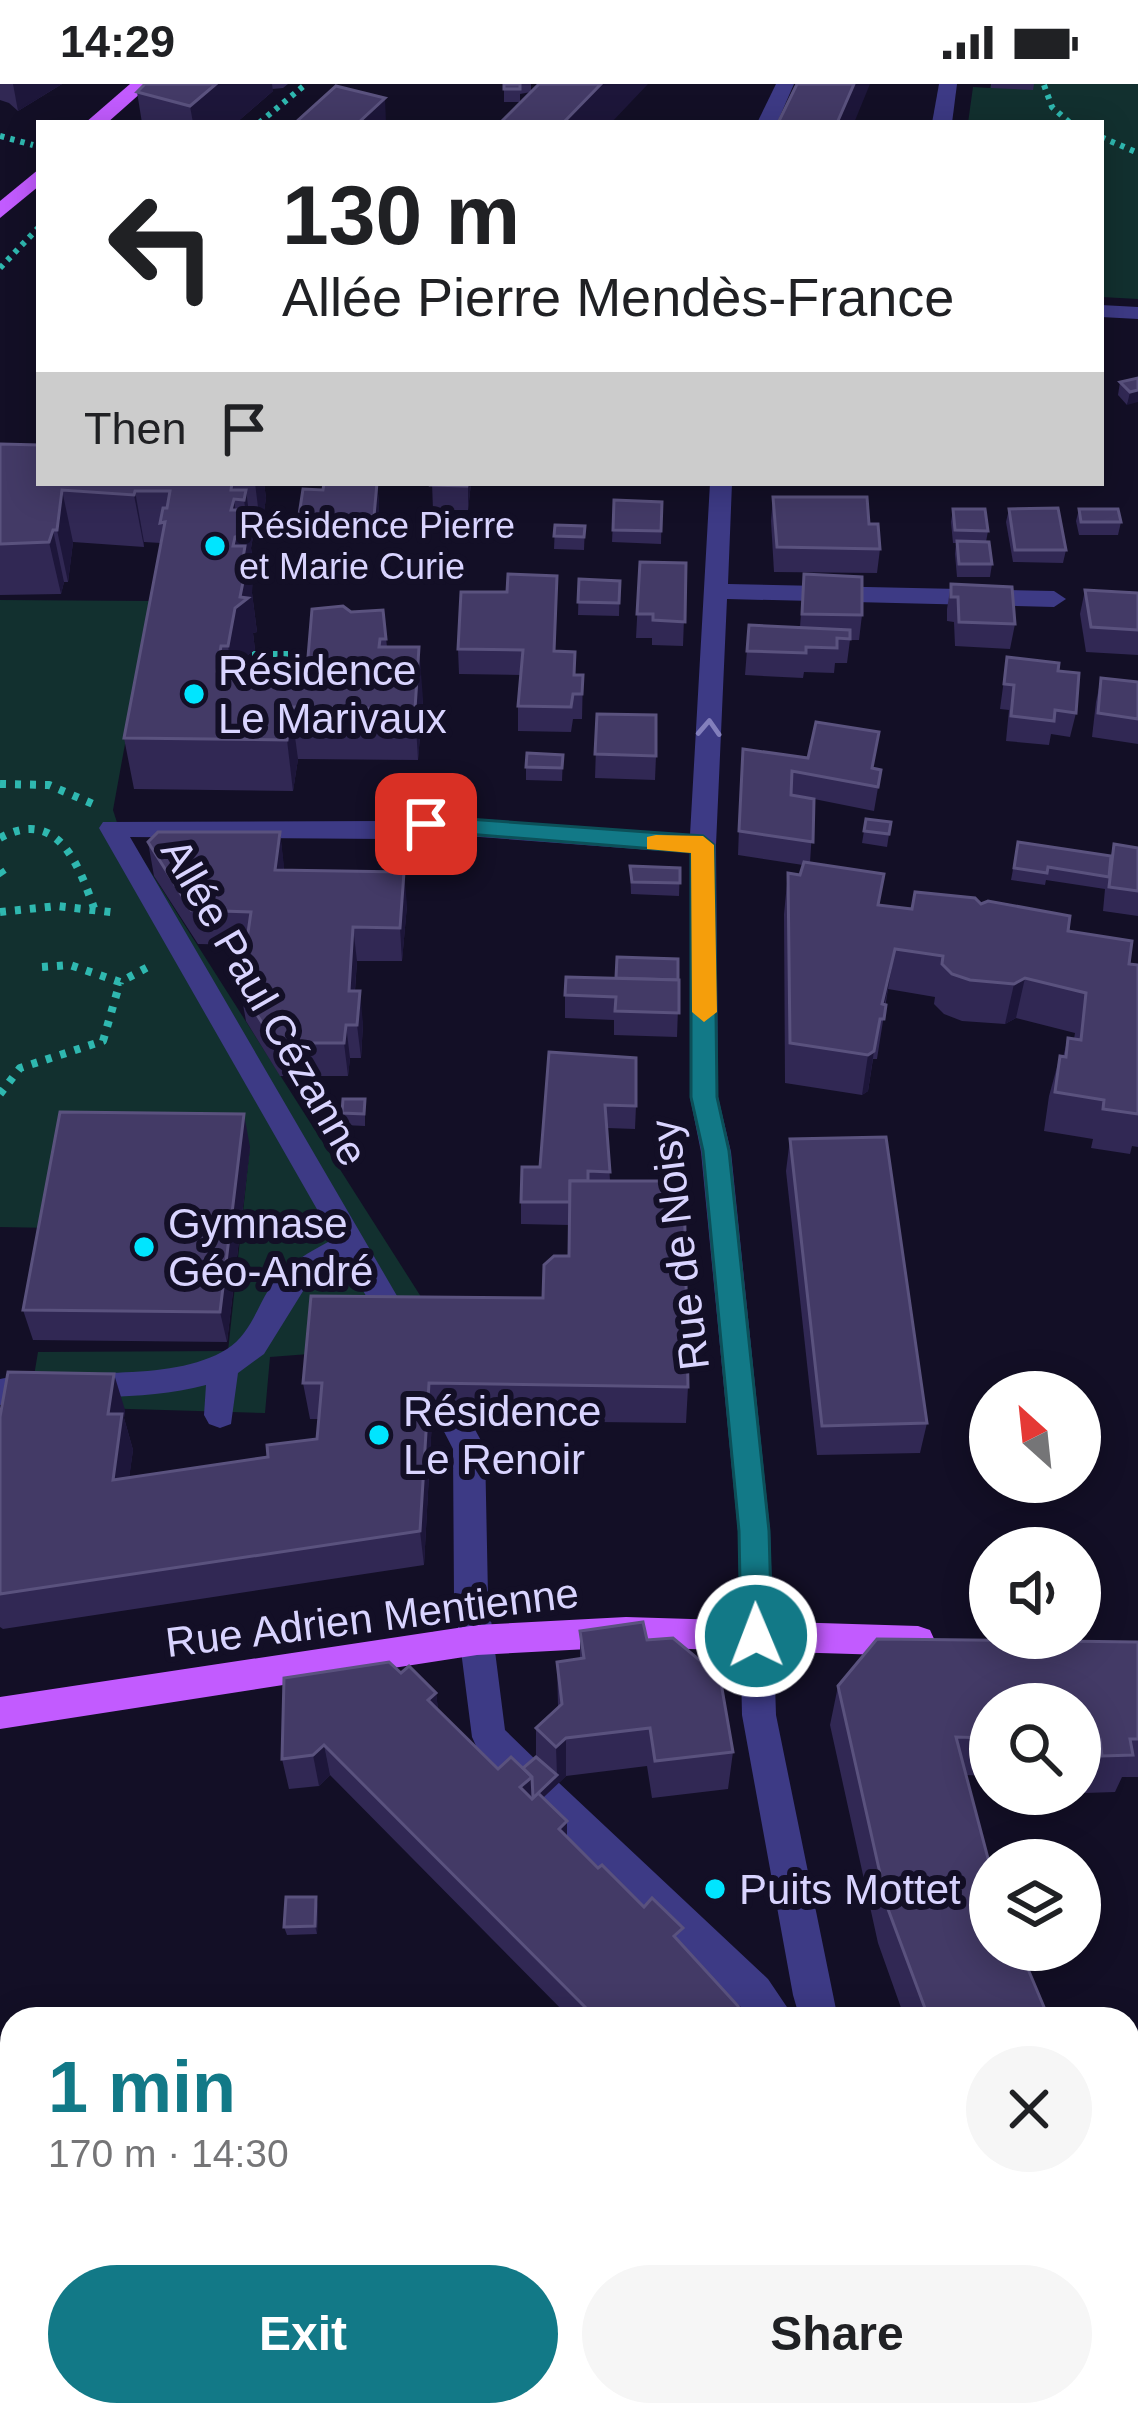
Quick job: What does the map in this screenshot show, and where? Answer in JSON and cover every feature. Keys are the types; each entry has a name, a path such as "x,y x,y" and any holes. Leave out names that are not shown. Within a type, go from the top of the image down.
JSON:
{"main road":[{"path":"99,120 142,84"},
{"path":"0,212 36,178"},
{"name":"Rue Adrien Mentienne","path":"0,1713 477,1640 584,1632 941,1642"}],"street":[{"path":"768,120 785,84"},
{"path":"942,120 948,84"},
{"path":"1104,311 1138,313"},
{"name":"Rue de Noisy","path":"722,486 703,845 704,1097 716,1151 754,1531 759,1715 817,2007"},
{"path":"717,584 988,583"},
{"path":"717,584 1054,599"},
{"path":"112,828 386,830 426,824 703,845"},
{"name":"Allée Paul Cézanne","path":"112,828 405,1334"},
{"path":"0,1392 38,1384 178,1378 223,1367 254,1345 294,1280 316,1262 354,1243"},
{"path":"220,1415 223,1367"},
{"path":"454,1420 469,1448 477,1640 489,1737 766,2007"}],"path":[{"path":"263,120 306,84"},
{"path":"1044,85 1045,95 1065,120"},
{"path":"0,136 36,146"},
{"path":"1104,138 1138,154"},
{"path":"0,268 36,230"},
{"path":"252,654 295,654 286,707"},
{"name":"Allée Paul Cézanne","path":"0,784 33,781 73,789 100,809 112,828"},
{"path":"0,838 19,826 41,828 58,837 81,866 94,908"},
{"path":"0,912 94,908 176,939"},
{"path":"0,1094 20,1068 103,1041 120,982 176,939"},
{"path":"42,967 70,965 120,982"}],"green space":[{"path":"991,84 1138,84 1138,299 1104,297 1104,120 968,120 973,87 990,88"},
{"path":"0,600 151,601 113,810 122,838 135,847 437,1322 309,1354 270,1357 265,1413 29,1406 38,1352 228,1351 250,1147 54,1228 0,1227"}],"building":[{"path":"145,84 216,84 190,106 137,92"},
{"path":"539,84 601,84 566,120 503,120"},
{"path":"797,84 854,84 838,120 779,120"},
{"path":"336,86 385,98 361,120 298,120"},
{"path":"1138,378 1138,390 1130,392 1120,382"},
{"path":"0,444 36,445 36,486 232,486 231,490 246,490 244,500 234,499 231,510 246,510 243,535 235,537 233,546 245,546 241,570 250,580 243,582 240,597 248,598 235,608 228,646 221,646 217,671 225,671 224,679 306,681 312,609 383,610 386,639 380,639 379,647 419,647 415,709 291,707 287,740 124,738 165,522 160,523 170,491 135,491 134,495 62,490 57,530 49,542 0,544"},
{"path":"324,486 377,486 374,516 299,515 303,489 323,490"},
{"path":"773,497 867,497 869,524 878,524 880,549 777,547"},
{"path":"614,500 662,502 661,531 613,530"},
{"path":"1058,508 1066,550 1015,550 1009,509"},
{"path":"953,509 985,509 988,531 955,530"},
{"path":"1079,509 1118,509 1121,522 1081,522"},
{"path":"555,525 585,526 584,537 554,536"},
{"path":"957,541 989,542 992,564 959,564"},
{"path":"640,562 686,563 685,622 637,614"},
{"path":"508,574 557,576 554,651 575,652 574,675 583,675 582,694 573,694 571,707 518,706 523,650 458,649 461,592 507,592"},
{"path":"804,574 862,577 862,615 802,614"},
{"path":"579,579 620,581 619,603 578,602"},
{"path":"951,584 1012,587 1015,624 959,622 958,597 951,597"},
{"path":"1085,590 1138,593 1138,630 1091,627"},
{"path":"749,625 850,630 850,639 837,638 837,648 806,647 806,653 747,651"},
{"path":"1007,657 1059,663 1058,671 1079,673 1076,713 1055,710 1054,721 1011,716 1014,685 1004,684"},
{"path":"1101,678 1138,682 1138,719 1098,713"},
{"path":"597,714 656,715 656,756 595,754"},
{"path":"816,722 879,732 872,768 881,770 878,787 792,771 791,795 814,799 813,842 739,831 743,749 808,758"},
{"path":"527,753 563,755 562,768 526,767"},
{"path":"866,819 891,822 889,834 864,831"},
{"path":"158,832 280,832 275,870 404,872 400,928 353,927 349,991 360,991 357,1025 346,1025 344,1043 275,1043 240,988 251,912 191,910 148,842"},
{"path":"1018,842 1111,856 1109,877 1048,867 1047,873 1014,868"},
{"path":"1114,844 1138,848 1138,891 1109,887"},
{"path":"804,862 884,874 878,905 912,909 915,892 975,898 981,904 988,901 1070,916 1068,931 1132,941 1129,964 1138,965 1138,1114 1103,1109 1104,1100 1055,1092 1068,1038 1081,1040 1086,993 1025,978 1014,984 970,980 952,974 942,964 943,956 895,949 882,1004 886,1005 884,1019 880,1019 874,1051 868,1055 790,1043 788,873 800,875"},
{"path":"630,866 680,868 680,883 632,882"},
{"path":"617,957 678,959 678,980 616,978"},
{"path":"566,977 679,980 679,1013 615,1011 616,997 565,995"},
{"path":"549,1052 636,1058 636,1106 605,1105 610,1172 588,1171 588,1181 570,1181 570,1202 521,1202 522,1167 540,1167"},
{"path":"343,1099 365,1099 364,1114 342,1113"},
{"name":"Gymnase Géo-André","path":"60,1112 244,1114 220,1312 23,1310"},
{"path":"886,1137 927,1423 822,1426 790,1139"},
{"name":"Résidence Le Renoir","path":"570,1181 684,1181 688,1387 429,1383 420,1531 0,1594 0,1417 8,1372 114,1374 108,1414 122,1414 113,1480 268,1457 267,1445 317,1439 322,1383 303,1383 311,1296 543,1298 544,1265 554,1256 569,1256"},
{"path":"643,1622 647,1640 673,1638 720,1677 733,1752 655,1761 650,1728 566,1738 556,1747 536,1728 562,1704 557,1662 584,1658 580,1631"},
{"path":"877,1639 969,1640 969,1659 1101,1659 1101,1642 1138,1642 1138,1739 1130,1739 1133,1755 1102,1756 1101,1683 969,1683 969,1737 956,1737 969,1786 969,1815 977,1815 983,1839 969,1839 969,1971 1029,1971 1044,2007 925,2007 888,1909 838,1686"},
{"path":"389,1662 401,1673 409,1666 436,1693 428,1700 498,1769 511,1757 532,1777 520,1787 532,1799 538,1793 567,1821 559,1829 598,1868 602,1865 644,1907 652,1898 683,1928 674,1936 739,2007 585,2007 324,1745 313,1755 282,1759 284,1678"},
{"path":"536,1757 557,1775 533,1798 532,1777 523,1768"},
{"path":"286,1897 316,1897 315,1926 284,1927"}],"slow traffic":[{"path":"656,843 703,845 704,1012"}],"place":[{"name":"Résidence Pierre et Marie Curie","path":"215,546"},
{"name":"Résidence Le Marivaux","path":"194,694"},
{"name":"Gymnase Géo-André","path":"144,1247"},
{"name":"Résidence Le Renoir","path":"379,1435"},
{"name":"Puits Mottet","path":"715,1889"}],"route":[{"path":"426,824 703,845 704,1097 716,1151 754,1531 756,1636"}]}
